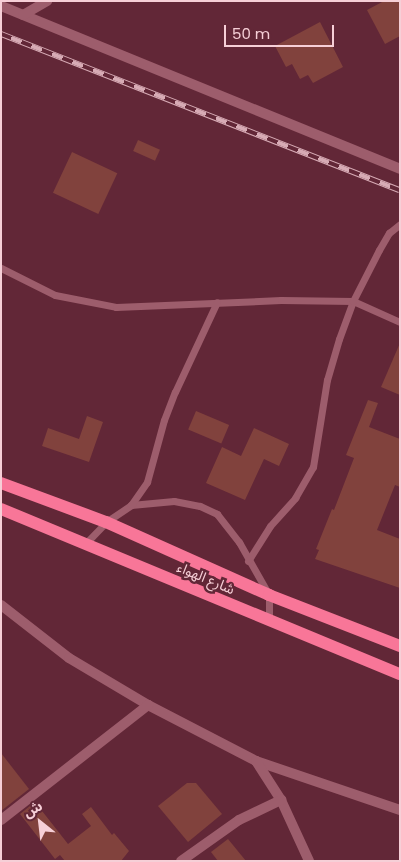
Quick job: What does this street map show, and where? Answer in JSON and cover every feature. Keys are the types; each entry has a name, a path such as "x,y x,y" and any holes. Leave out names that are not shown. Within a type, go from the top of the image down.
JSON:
{"main road":[{"name":"شارع الهواء","path":"1,483 106,522 269,595 400,646"},
{"name":"شارع الهواء","path":"1,509 400,674"}],"street":[{"path":"23,15 33,5 47,1"},
{"path":"1,6 400,169"},
{"path":"1,605 69,658 148,704 256,761 400,810"},
{"path":"1,820 148,704"},
{"path":"256,761 281,800 309,861"},
{"path":"181,861 239,820 281,800"}],"lane":[{"path":"248,561 270,526 295,498 313,467 327,380 353,301 379,250 389,234 400,224"},
{"path":"1,268 55,296 116,307 217,302 353,301 400,322"},
{"path":"86,543 106,522 131,505 147,482 164,420 217,302"},
{"path":"131,505 174,501 200,506 217,514 239,542 248,561 269,595 269,621"}],"building":[{"path":"384,1 400,1 400,36 385,44 367,10"},
{"path":"320,22 343,67 313,83 308,75 300,79 292,64 286,67 275,46"},
{"path":"138,140 160,150 155,161 133,151"},
{"path":"72,152 117,173 98,214 53,193"},
{"path":"400,343 400,395 381,387"},
{"path":"368,400 378,403 369,427 400,439 400,487 395,485 377,530 400,539 400,588 315,559 319,550 316,549 332,509 334,510 354,458 346,455"},
{"path":"196,411 229,425 221,443 188,429"},
{"path":"87,416 103,422 89,462 42,446 48,428 79,439"},
{"path":"254,428 289,444 279,466 264,459 245,500 206,483 222,447 241,456"},
{"path":"1,753 29,789 1,811"},
{"path":"187,783 196,783 222,814 188,842 158,806"},
{"path":"35,802 68,844 91,826 82,814 91,807 112,835 114,833 129,851 121,861 65,861 60,855 55,859 20,814"},
{"path":"228,839 246,861 218,861 211,852"}],"railway":[{"path":"1,34 400,190"}]}
